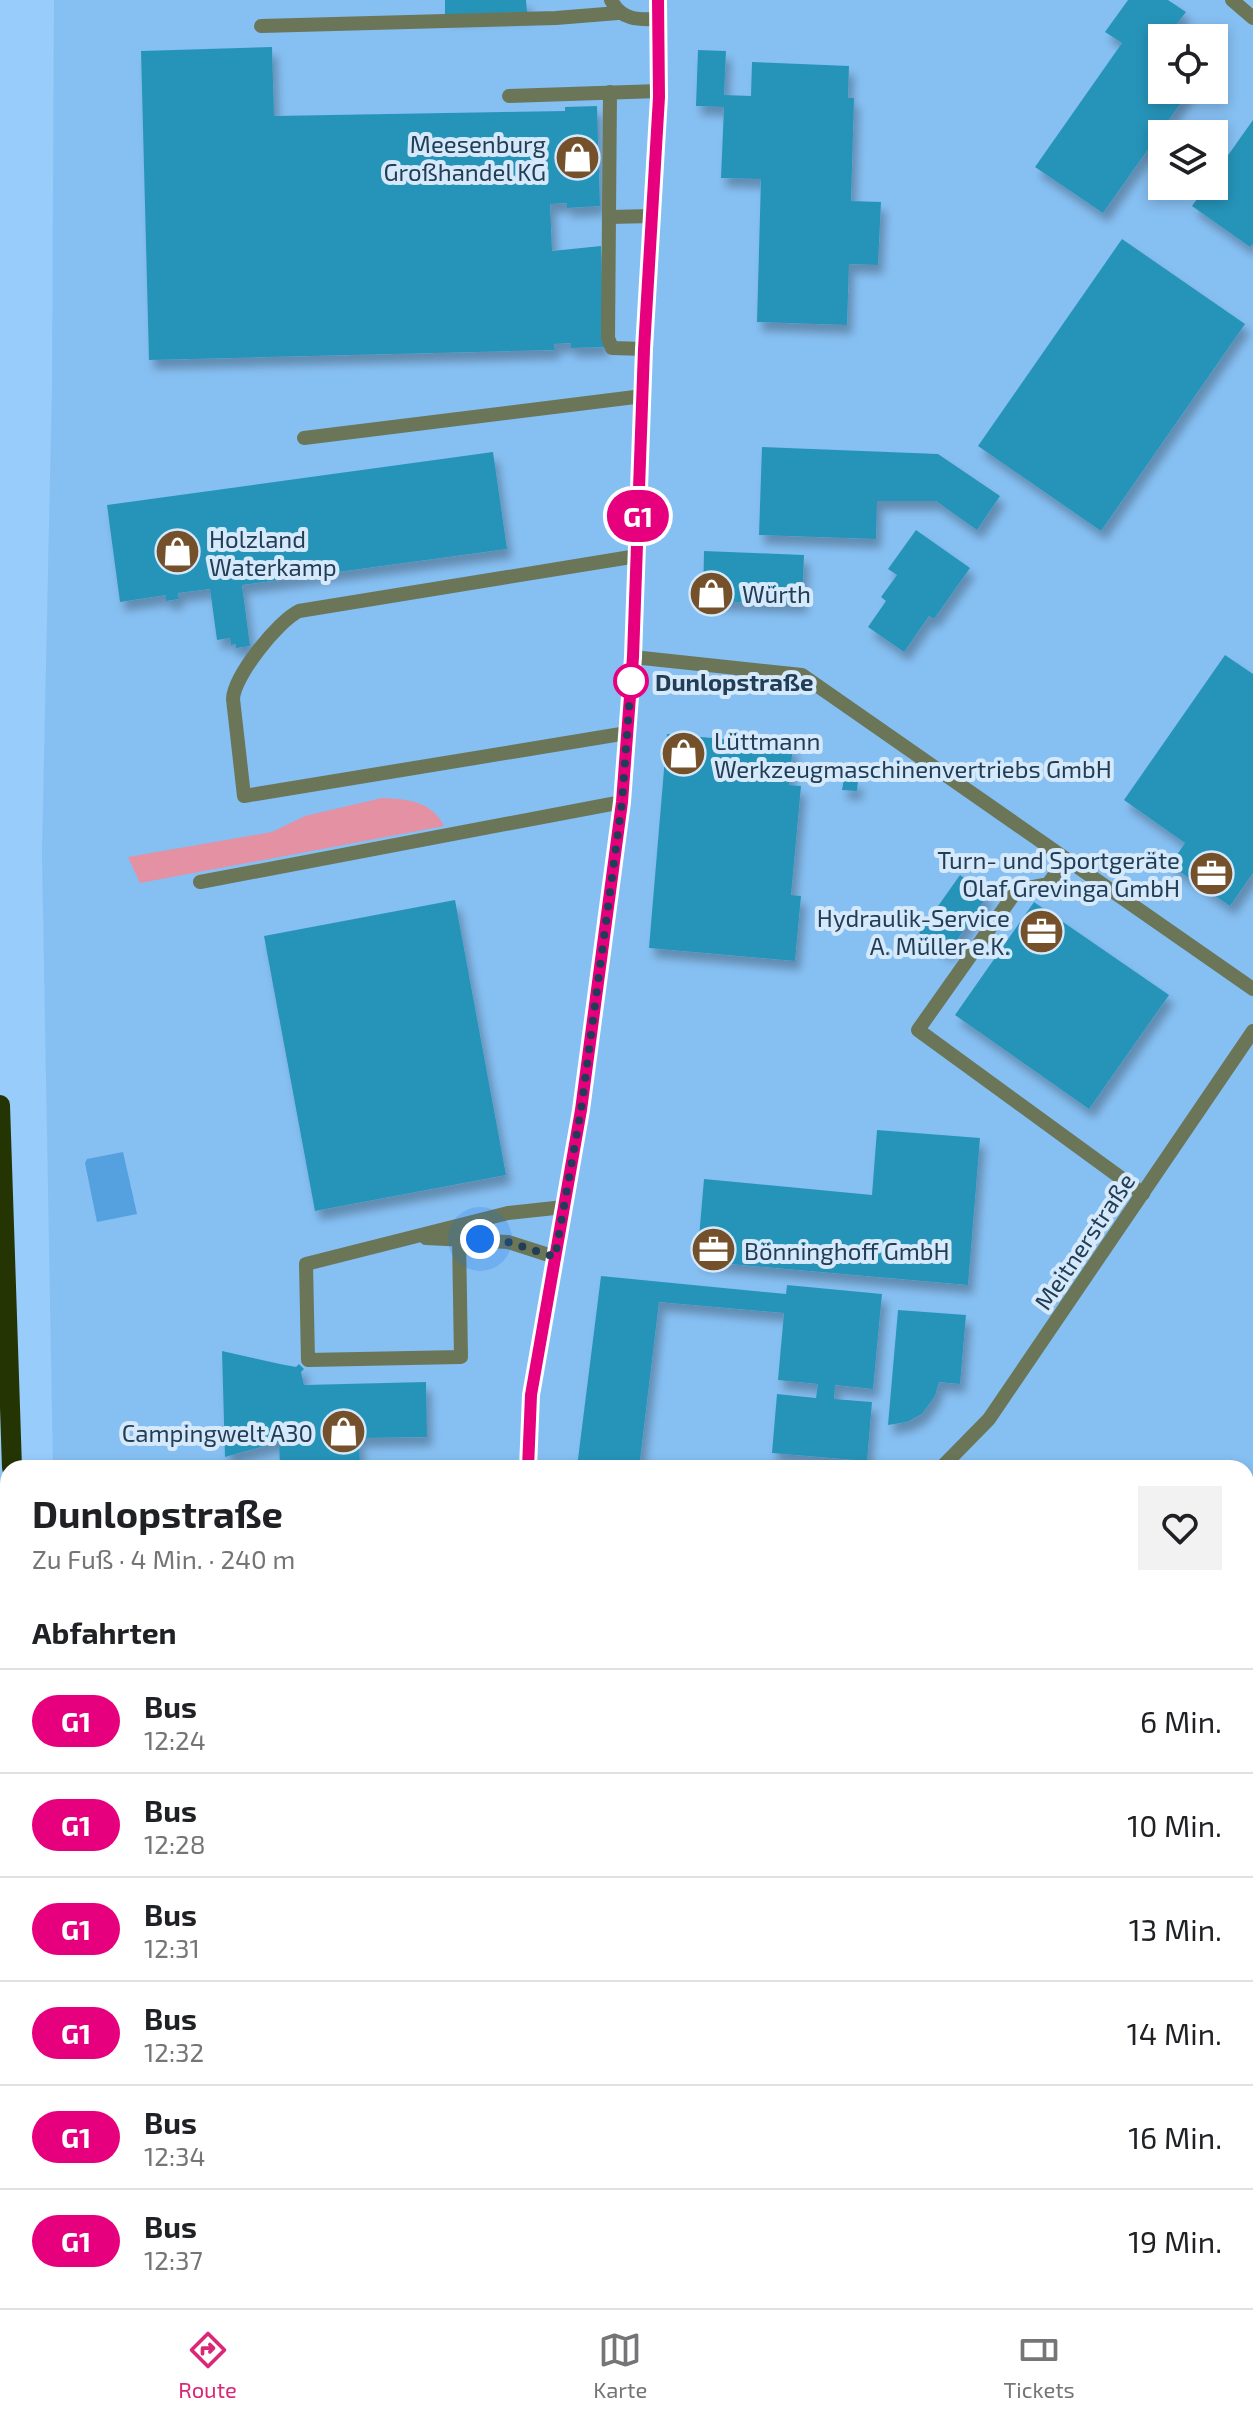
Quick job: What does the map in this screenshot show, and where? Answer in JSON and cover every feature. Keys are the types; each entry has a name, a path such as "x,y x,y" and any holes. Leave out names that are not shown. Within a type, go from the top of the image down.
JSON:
{"main road":[{"path":"0,1105 12,1460"}],"street":[{"path":"528,1460 531,1395 564,1207 622,802 633,657 644,349 659,91 658,0"},
{"path":"1232,0 1253,18"},
{"path":"261,26 556,18 615,6 637,20 658,19"},
{"path":"509,96 659,91"},
{"path":"610,92 609,345 644,349"},
{"path":"609,217 653,216"},
{"path":"304,438 643,396"},
{"path":"627,733 244,796 233,699 235,686 279,625 299,611 637,556"},
{"path":"633,657 802,675 1253,989"},
{"path":"200,882 622,802"},
{"path":"1066,859 1048,884 1017,890 918,1030 1143,1194"},
{"name":"Meitnerstraße","path":"949,1460 989,1419 1253,1031"},
{"path":"459,1238 461,1357 308,1360 306,1264 508,1213 564,1207"},
{"path":"401,1239 459,1238 508,1242 555,1257"}],"shaded area":[{"path":"54,0 1253,0 1253,1460 53,1460 42,854 52,385"},
{"path":"382,798 426,806 444,826 140,883 128,857 272,832 305,816"},
{"path":"123,1152 137,1214 97,1222 85,1163 87,1159"}],"building":[{"path":"445,0 526,0 527,12 445,15"},
{"path":"1128,0 1168,0 1186,12 1177,24 1148,24 1148,104 1180,104 1169,120 1148,120 1148,149 1103,213 1035,167 1122,43 1105,32"},
{"path":"272,47 274,116 565,111 565,107 597,106 600,206 567,208 567,203 550,204 552,251 601,246 604,347 571,348 571,343 554,344 555,350 149,360 141,51"},
{"path":"698,50 726,51 724,95 751,96 752,62 849,66 848,98 854,98 851,201 881,202 878,265 849,264 847,325 757,322 761,179 721,178 724,107 696,106"},
{"path":"1253,120 1253,244 1250,247 1192,206 1196,200 1228,200 1228,155"},
{"path":"1122,239 1245,324 1101,531 978,446"},
{"path":"762,447 938,454 1000,496 977,530 936,501 877,501 876,539 759,535"},
{"path":"493,452 507,549 242,585 250,646 236,648 236,644 231,645 230,638 217,640 210,589 178,593 179,599 166,601 166,595 120,602 107,505"},
{"path":"916,530 970,568 934,619 929,616 904,652 868,627 886,601 881,597 897,575 888,569"},
{"path":"704,551 804,555 802,604 703,601"},
{"path":"1225,655 1253,674 1253,873 1230,906 1170,865 1185,843 1124,800"},
{"path":"667,734 793,745 789,785 801,786 791,895 801,896 795,961 649,948"},
{"path":"844,779 858,780 857,791 842,790"},
{"path":"960,875 988,895 948,953 919,933"},
{"path":"455,900 506,1175 315,1211 264,936"},
{"path":"1034,902 1169,995 1089,1109 955,1015"},
{"path":"877,1130 980,1138 968,1285 697,1261 704,1179 872,1195"},
{"path":"601,1276 786,1294 787,1285 882,1294 873,1389 835,1385 834,1399 872,1402 867,1460 772,1453 777,1394 816,1398 818,1384 778,1380 784,1313 659,1302 640,1460 578,1460"},
{"path":"898,1310 966,1315 960,1384 939,1382 935,1396 922,1414 907,1422 888,1425"},
{"path":"222,1351 296,1367 299,1364 304,1369 301,1372 304,1385 426,1382 427,1437 359,1438 360,1460 280,1460 279,1442 225,1457"}],"bus line":[{"name":"G1","path":"528,1460 531,1395 581,1110 622,802 633,657 644,349 659,97 658,0"}],"place":[{"name":"Meesenburg Großhandel KG","path":"577,157"},
{"name":"Holzland Waterkamp","path":"178,552"},
{"name":"Würth","path":"711,593"},
{"name":"Dunlopstraße","path":"631,681"},
{"name":"Lüttmann Werkzeugmaschinenvertriebs GmbH","path":"683,754"},
{"name":"Turn- und Sportgeräte Olaf Grevinga GmbH","path":"1211,873"},
{"name":"Hydraulik-Service A. Müller e.K.","path":"1041,931"},
{"name":"Bönninghoff GmbH","path":"713,1250"},
{"name":"Campingwelt A30","path":"344,1432"}],"route":[{"path":"480,1239 508,1242 555,1257 581,1110 622,802 631,681"}]}
